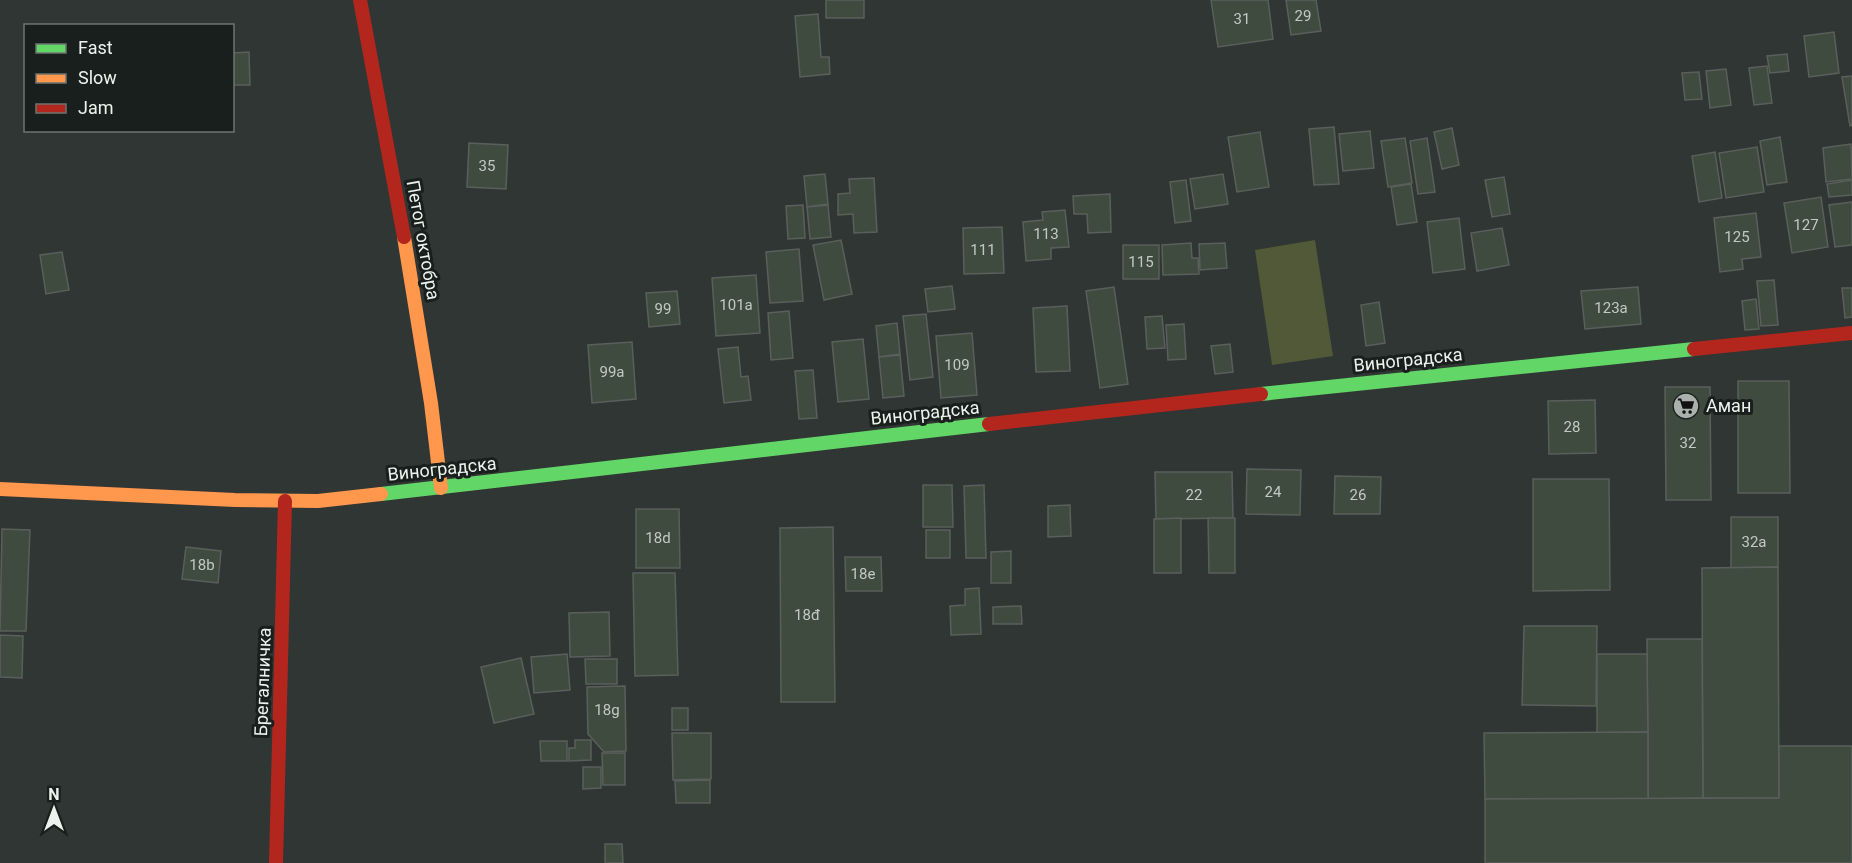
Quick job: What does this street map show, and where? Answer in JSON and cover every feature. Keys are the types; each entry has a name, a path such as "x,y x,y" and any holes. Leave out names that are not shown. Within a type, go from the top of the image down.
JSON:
{"street":[{"name":"Петог октобра","path":"360,0 391,158 422,341 441,488"},
{"name":"Виноградска","path":"0,489 318,501 1404,378 1852,333"},
{"name":"Брегалничка","path":"276,863 285,501"}],"green space":[{"path":"1315,240 1333,356 1272,365 1255,250"}],"building":[{"path":"826,0 864,0 864,18 826,18"},
{"path":"1211,0 1268,0 1273,39 1218,47"},
{"path":"1286,0 1316,0 1321,31 1291,35"},
{"path":"818,14 821,57 829,57 830,74 800,77 795,16"},
{"path":"1834,32 1839,73 1809,77 1804,36"},
{"path":"249,52 250,85 234,85 234,53"},
{"path":"1787,54 1789,71 1770,73 1767,56"},
{"path":"1767,66 1772,103 1754,105 1749,68"},
{"path":"1726,69 1731,105 1710,108 1706,71"},
{"path":"1699,72 1702,99 1685,100 1682,73"},
{"path":"1852,76 1852,125 1850,126 1842,77"},
{"path":"1334,127 1339,184 1314,185 1309,129"},
{"path":"1452,128 1459,165 1442,169 1434,132"},
{"path":"1370,131 1374,168 1343,171 1339,134"},
{"path":"1260,132 1269,187 1237,192 1228,137"},
{"path":"1780,137 1787,182 1767,185 1760,141"},
{"path":"1405,138 1412,183 1388,187 1381,141"},
{"path":"1427,138 1435,192 1418,194 1410,141"},
{"path":"469,143 508,145 506,189 467,187"},
{"path":"1851,144 1852,179 1826,182 1823,148"},
{"path":"1757,147 1764,192 1726,198 1719,153"},
{"path":"1715,152 1722,198 1699,202 1692,156"},
{"path":"825,174 828,204 807,207 804,176"},
{"path":"1223,174 1228,204 1195,209 1190,179"},
{"path":"1504,177 1510,214 1492,217 1485,180"},
{"path":"874,178 877,232 854,233 853,214 838,215 838,194 850,193 849,179"},
{"path":"1186,180 1191,221 1175,223 1170,182"},
{"path":"1852,180 1852,195 1829,197 1827,184"},
{"path":"1411,184 1417,222 1397,225 1391,187"},
{"path":"1110,194 1111,232 1088,233 1087,214 1074,214 1073,196"},
{"path":"1821,197 1828,247 1792,253 1784,203"},
{"path":"1852,202 1852,245 1835,247 1829,205"},
{"path":"803,205 805,238 788,239 786,206"},
{"path":"828,205 831,237 810,239 807,207"},
{"path":"1065,210 1069,247 1051,248 1051,259 1026,261 1023,222 1043,220 1042,212"},
{"path":"1756,213 1761,257 1742,259 1743,269 1720,272 1714,218"},
{"path":"1459,218 1465,269 1433,273 1427,222"},
{"path":"1002,227 1004,273 964,274 963,228"},
{"path":"1502,228 1509,265 1477,271 1471,233"},
{"path":"841,240 852,294 824,300 813,245"},
{"path":"1191,243 1192,258 1198,258 1199,274 1163,275 1162,245"},
{"path":"1225,243 1227,268 1200,270 1199,244"},
{"path":"1123,245 1159,245 1159,279 1123,279"},
{"path":"799,249 803,301 770,303 766,252"},
{"path":"62,252 69,290 46,294 40,255"},
{"path":"756,275 760,333 716,336 712,278"},
{"path":"1774,280 1778,325 1761,326 1757,281"},
{"path":"952,286 955,309 928,312 925,289"},
{"path":"1114,287 1128,384 1100,388 1086,291"},
{"path":"1638,287 1641,324 1585,329 1581,291"},
{"path":"1842,288 1852,288 1852,317 1845,318"},
{"path":"677,291 680,324 649,327 646,293"},
{"path":"1756,299 1759,329 1745,330 1742,301"},
{"path":"1379,302 1385,343 1366,346 1361,305"},
{"path":"1067,306 1070,371 1036,372 1033,308"},
{"path":"789,311 793,358 771,360 768,313"},
{"path":"926,314 933,377 910,380 903,316"},
{"path":"1162,316 1165,348 1147,349 1145,317"},
{"path":"897,323 900,354 879,357 876,326"},
{"path":"1184,324 1186,359 1168,360 1166,325"},
{"path":"972,333 977,395 941,398 936,336"},
{"path":"863,339 869,399 838,402 832,342"},
{"path":"632,342 636,399 592,403 588,345"},
{"path":"1230,344 1233,372 1215,374 1211,346"},
{"path":"738,347 741,377 748,376 751,400 724,403 718,349"},
{"path":"900,355 904,396 883,398 879,357"},
{"path":"813,370 817,418 799,419 795,371"},
{"path":"1738,381 1789,381 1790,493 1738,493"},
{"path":"1665,387 1710,387 1711,500 1666,500"},
{"path":"1595,400 1596,453 1549,454 1548,401"},
{"path":"1247,469 1301,470 1300,515 1246,514"},
{"path":"1155,472 1232,472 1233,518 1156,519"},
{"path":"1335,476 1381,477 1380,514 1334,514"},
{"path":"1533,479 1609,479 1610,590 1533,591"},
{"path":"923,485 952,485 953,527 923,527"},
{"path":"984,485 986,558 966,558 964,486"},
{"path":"1070,505 1071,536 1048,537 1048,506"},
{"path":"636,509 679,509 680,568 636,568"},
{"path":"1731,517 1778,517 1778,567 1731,568"},
{"path":"1181,518 1181,573 1154,573 1154,519"},
{"path":"1208,518 1235,518 1235,573 1209,573"},
{"path":"833,527 835,702 781,702 780,528"},
{"path":"2,529 30,530 26,631 0,631"},
{"path":"926,530 950,530 950,558 926,558"},
{"path":"186,547 221,551 218,583 182,579"},
{"path":"1011,551 1011,583 991,583 991,552"},
{"path":"845,557 881,557 882,591 846,591"},
{"path":"1778,567 1779,798 1703,798 1702,568"},
{"path":"633,573 675,573 678,675 635,676"},
{"path":"979,588 981,634 951,635 950,606 965,605 965,589"},
{"path":"1021,606 1022,624 993,624 993,607"},
{"path":"609,612 610,656 570,657 569,613"},
{"path":"1524,626 1597,626 1596,706 1522,705"},
{"path":"0,635 23,636 22,678 0,677"},
{"path":"1647,639 1702,639 1703,798 1648,799"},
{"path":"567,654 570,690 534,693 531,657"},
{"path":"1597,654 1647,654 1648,732 1597,733"},
{"path":"521,658 534,714 494,723 481,667"},
{"path":"585,659 617,659 617,684 586,684"},
{"path":"625,686 626,751 604,752 588,734 587,687"},
{"path":"672,708 688,708 688,730 672,730"},
{"path":"1648,732 1648,799 1485,799 1484,733"},
{"path":"672,733 711,733 711,779 673,780"},
{"path":"575,740 591,740 591,760 569,761 569,748 575,748"},
{"path":"540,741 567,741 567,761 541,761"},
{"path":"1779,746 1852,746 1852,863 1485,863 1485,799 1779,798"},
{"path":"602,753 625,753 625,785 603,785"},
{"path":"583,767 601,767 601,788 583,789"},
{"path":"710,780 710,803 676,803 675,781"},
{"path":"605,844 622,844 623,863 605,863"}],"traffic: fast":[{"path":"1261,394 1694,349"},
{"path":"381,494 989,424"}],"traffic: slow":[{"path":"404,237 431,403 441,488"},
{"path":"0,489 235,500 318,501 381,494"}],"traffic: jam":[{"path":"360,0 404,237"},
{"path":"1694,349 1852,333"},
{"path":"989,424 1261,394"},
{"path":"276,863 285,501"}],"place":[{"name":"Аман","path":"1686,406"}]}
